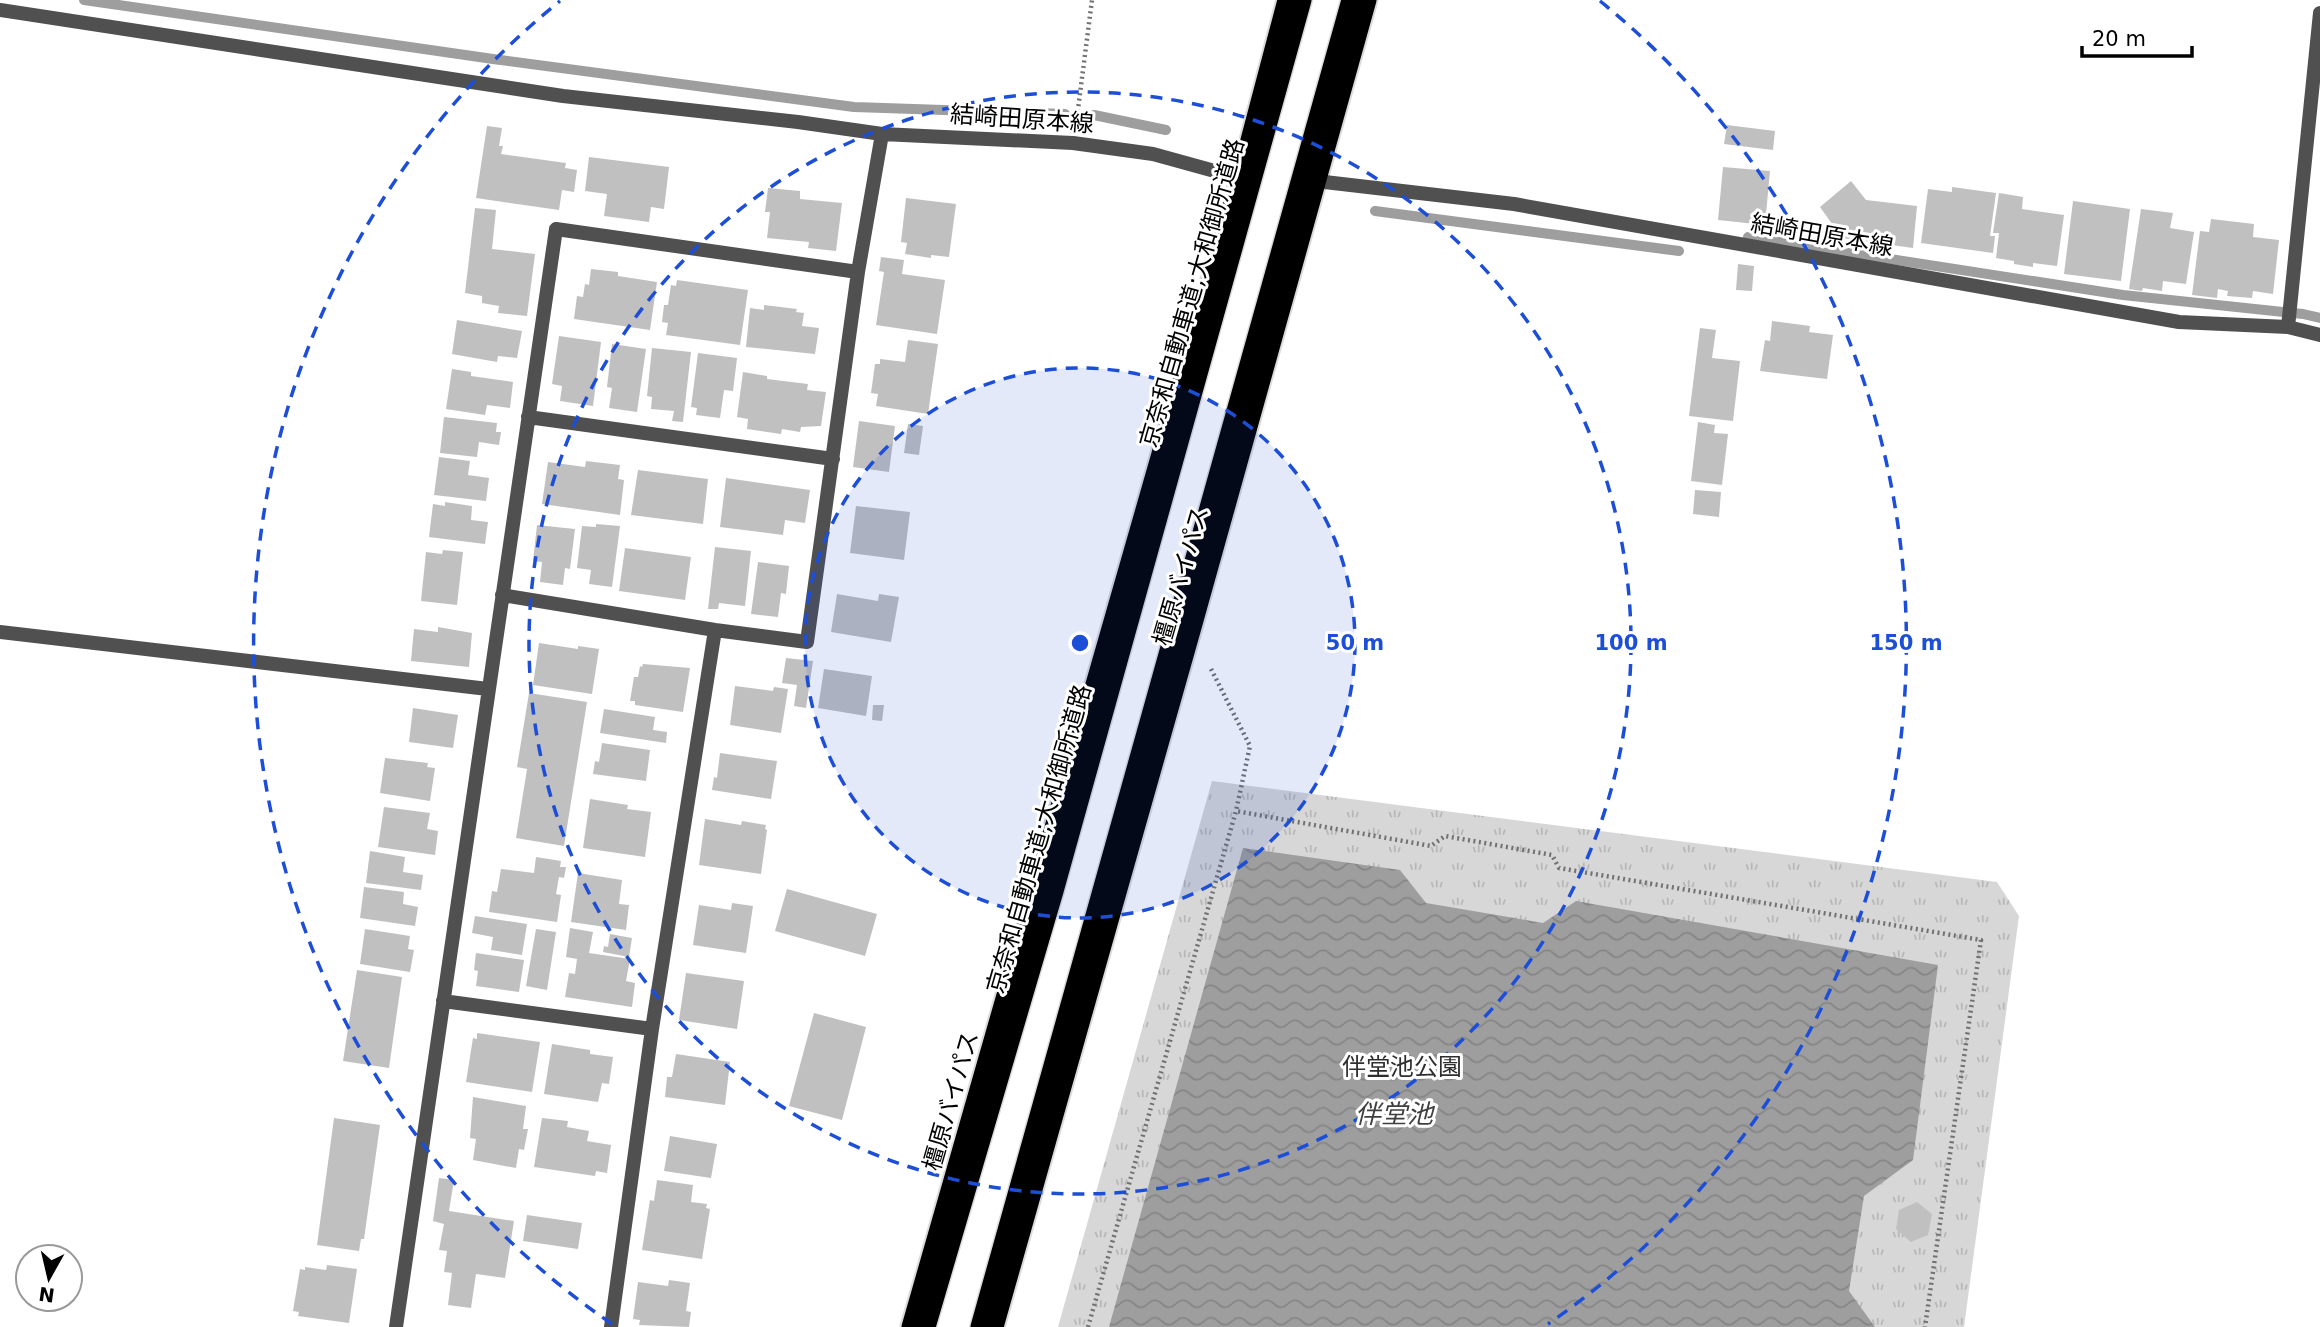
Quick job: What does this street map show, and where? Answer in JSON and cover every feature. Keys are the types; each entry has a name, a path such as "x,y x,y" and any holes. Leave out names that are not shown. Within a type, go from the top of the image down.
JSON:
{"highway":[{"name":"橿原バイパス","path":"911,1327 1240,178 1285,0"},
{"name":"京奈和自動車道;大和御所道路","path":"925,1327 1057,878 1301,0"},
{"path":"981,1327 1352,0"},
{"name":"橿原バイパス","path":"994,1327 1367,0"},
{"path":"1352,55 1377,0"}],"street":[{"name":"結崎田原本線","path":"0,10 563,96 882,134 1073,143 1153,155 1240,178"},
{"path":"2289,317 2320,13"},
{"path":"502,595 715,630 807,642 858,272 882,134"},
{"name":"結崎田原本線","path":"1316,181 1514,204 2179,321 2289,317 2320,335"},
{"path":"396,1327 556,229 858,272"},
{"path":"528,417 833,460"},
{"path":"611,1327 652,1029 715,630"},
{"path":"0,632 488,689"},
{"path":"443,1001 652,1029"}],"path":[{"path":"1073,143 1092,0"},
{"path":"1088,1327 1236,811 1250,746 1191,631"},
{"path":"1236,811 1431,846 1445,836 1458,838 1552,855 1559,868 1981,940 1925,1327"}],"green space":[{"name":"伴堂池","path":"1212,781 1997,882 2019,916 1964,1327 1058,1327"}],"water":[{"name":"伴堂池","path":"1243,848 1400,870 1426,903 1543,923 1576,901 1938,965 1913,1160 1864,1196 1849,1291 1875,1327 1109,1327"}],"building":[{"path":"1727,125 1775,131 1773,150 1724,144"},
{"path":"487,126 502,128 499,146 503,146 501,154 566,163 565,168 577,170 574,192 562,190 559,210 476,198"},
{"path":"589,157 669,167 664,209 651,207 649,222 604,216 607,194 585,191"},
{"path":"1723,167 1770,171 1765,225 1718,220"},
{"path":"1851,181 1866,200 1917,206 1913,248 1842,238 1820,207"},
{"path":"1952,187 1996,193 1990,236 1995,236 1993,253 1921,243 1928,189 1952,192"},
{"path":"768,188 800,191 800,199 842,203 836,251 808,248 809,242 767,238 770,212 765,212"},
{"path":"1999,193 2023,197 2022,209 2064,215 2057,266 2033,263 2033,267 1996,258 1999,233 1993,233"},
{"path":"906,198 956,204 949,257 931,255 931,258 905,254 907,243 901,242"},
{"path":"2073,201 2130,209 2121,281 2064,274"},
{"path":"475,208 496,210 492,249 535,254 527,316 498,313 499,306 482,303 482,296 465,293"},
{"path":"2141,209 2173,213 2170,228 2194,232 2186,284 2163,281 2162,291 2129,289"},
{"path":"2211,219 2254,224 2253,237 2279,240 2273,294 2253,291 2252,298 2227,296 2228,291 2218,289 2217,298 2192,295 2200,231 2209,232"},
{"path":"881,257 904,260 902,274 945,280 937,334 876,325 884,272 879,271"},
{"path":"1738,264 1754,266 1752,291 1736,290"},
{"path":"591,269 618,272 618,276 657,282 650,330 574,319 577,296 583,297 585,284 589,285"},
{"path":"677,280 748,290 740,345 666,335 668,323 662,322 664,305 668,305 671,285 676,286"},
{"path":"764,305 797,309 796,312 804,313 802,326 819,328 815,354 746,347 750,308 764,310"},
{"path":"457,320 522,331 517,358 498,356 497,362 452,354"},
{"path":"1772,321 1810,326 1809,332 1833,335 1827,379 1760,371 1765,340 1770,341"},
{"path":"1700,328 1716,330 1712,358 1740,361 1733,421 1689,416"},
{"path":"559,336 601,342 593,406 560,401 562,386 552,384"},
{"path":"908,340 938,344 928,414 876,406 878,394 871,393 875,364 880,364 880,359 905,362"},
{"path":"612,344 646,349 637,412 609,408 612,388 607,387"},
{"path":"652,348 691,352 683,422 672,421 674,411 651,409 652,397 647,396"},
{"path":"698,353 737,358 733,391 724,390 720,418 696,415 697,408 691,407"},
{"path":"452,369 471,372 471,376 513,382 510,408 487,405 485,415 446,409"},
{"path":"743,372 767,376 767,379 808,384 807,390 826,392 821,426 801,427 800,432 782,429 781,434 747,429 748,419 737,417"},
{"path":"444,417 497,423 496,432 501,432 499,445 479,442 477,457 440,453"},
{"path":"859,421 895,426 889,472 853,467"},
{"path":"1698,422 1715,425 1714,433 1728,434 1722,485 1691,481"},
{"path":"908,424 923,426 919,455 904,453"},
{"path":"439,457 470,461 468,475 489,478 486,501 434,495"},
{"path":"586,461 620,465 618,479 624,480 620,515 542,504 548,462 585,467"},
{"path":"638,470 708,479 703,524 631,515"},
{"path":"726,478 810,490 805,523 785,520 783,535 720,527"},
{"path":"1695,490 1721,492 1719,517 1693,514"},
{"path":"445,502 472,506 471,520 488,522 485,544 429,537 433,504 445,506"},
{"path":"856,506 910,512 904,560 850,553"},
{"path":"596,524 620,526 612,587 589,584 591,570 577,568 582,526 596,527"},
{"path":"537,525 575,529 570,569 565,568 563,585 540,582 542,562 533,561"},
{"path":"715,547 751,551 745,606 719,603 718,609 708,609"},
{"path":"625,548 691,557 685,600 619,591"},
{"path":"443,550 463,552 457,605 421,601 426,552 442,554"},
{"path":"758,562 789,566 786,594 781,593 778,617 751,614"},
{"path":"837,594 878,601 879,594 899,597 891,642 831,632"},
{"path":"438,627 472,633 469,667 411,661 414,629 438,632"},
{"path":"539,643 599,649 592,694 533,685"},
{"path":"786,658 813,661 806,708 794,706 797,685 782,683"},
{"path":"643,664 690,668 683,712 635,705 635,701 630,701 634,677 638,677"},
{"path":"824,669 872,676 866,716 818,708"},
{"path":"735,686 773,691 774,687 788,689 781,733 730,725"},
{"path":"529,693 587,702 564,846 516,838 527,769 517,767"},
{"path":"873,705 884,705 882,721 872,720"},
{"path":"413,708 458,715 453,748 409,742"},
{"path":"604,709 655,717 653,730 667,732 666,743 600,733"},
{"path":"602,743 650,750 646,781 593,774 595,761 599,762"},
{"path":"720,753 777,761 771,799 712,790 714,777 717,778"},
{"path":"385,758 428,763 427,767 435,768 430,801 380,793"},
{"path":"590,799 651,812 645,857 583,848"},
{"path":"384,807 430,813 427,829 438,831 435,855 378,847"},
{"path":"705,819 741,825 742,821 766,825 761,874 699,865"},
{"path":"370,851 405,857 403,872 423,875 421,890 366,883"},
{"path":"536,857 561,861 560,867 566,867 564,878 559,877 556,894 561,895 557,922 489,912 492,891 497,892 501,869 534,873"},
{"path":"578,873 622,880 619,904 629,905 626,930 571,922"},
{"path":"364,887 404,892 403,904 418,907 415,926 360,918"},
{"path":"787,889 877,914 865,956 775,931"},
{"path":"732,903 753,906 746,953 693,945 699,905 731,910"},
{"path":"475,916 527,924 522,955 491,950 493,937 472,933"},
{"path":"570,928 593,932 589,953 630,959 626,981 635,983 632,1007 565,997 569,973 575,974 577,959 566,957"},
{"path":"365,929 410,936 408,949 414,950 410,972 360,964"},
{"path":"536,929 556,932 547,990 526,986"},
{"path":"610,934 632,938 629,957 603,952 604,946 608,947"},
{"path":"476,953 524,960 519,992 476,986"},
{"path":"357,970 402,977 389,1068 343,1061"},
{"path":"686,973 744,981 737,1029 679,1020"},
{"path":"814,1013 866,1027 842,1120 789,1106"},
{"path":"477,1033 540,1042 532,1092 466,1082 473,1038 477,1039"},
{"path":"552,1044 613,1057 609,1084 602,1083 598,1102 544,1094"},
{"path":"676,1054 730,1062 725,1105 665,1097 667,1077 672,1077"},
{"path":"473,1097 526,1106 523,1129 528,1129 524,1150 519,1149 516,1168 473,1160 476,1139 470,1138"},
{"path":"334,1118 380,1125 364,1239 361,1239 359,1251 317,1245"},
{"path":"542,1118 568,1121 567,1127 589,1131 587,1141 611,1145 607,1173 596,1171 595,1176 534,1167"},
{"path":"670,1136 717,1144 711,1178 664,1171"},
{"path":"439,1178 454,1180 449,1211 514,1221 505,1278 476,1274 471,1308 448,1305 452,1273 444,1272 447,1251 439,1250 444,1224 433,1221"},
{"path":"657,1180 693,1185 691,1202 707,1204 706,1208 710,1209 702,1259 642,1250 650,1200 654,1201"},
{"path":"1917,1202 1932,1214 1928,1235 1911,1242 1896,1229 1899,1210"},
{"path":"527,1215 582,1223 578,1249 523,1241"},
{"path":"327,1265 357,1269 349,1323 298,1316 299,1312 293,1311 300,1269 305,1270 305,1267 326,1270"},
{"path":"669,1280 690,1283 686,1311 691,1312 689,1327 639,1325 640,1320 633,1319 638,1282 668,1286"}],"waterway":[{"path":"84,0 493,59 854,107 1065,114"},
{"path":"1094,115 1166,130"},
{"path":"1375,211 1679,251"},
{"path":"1748,237 2123,295 2320,318"}],"park label":[{"name":"伴堂池公園","path":"1402,1067"}]}
